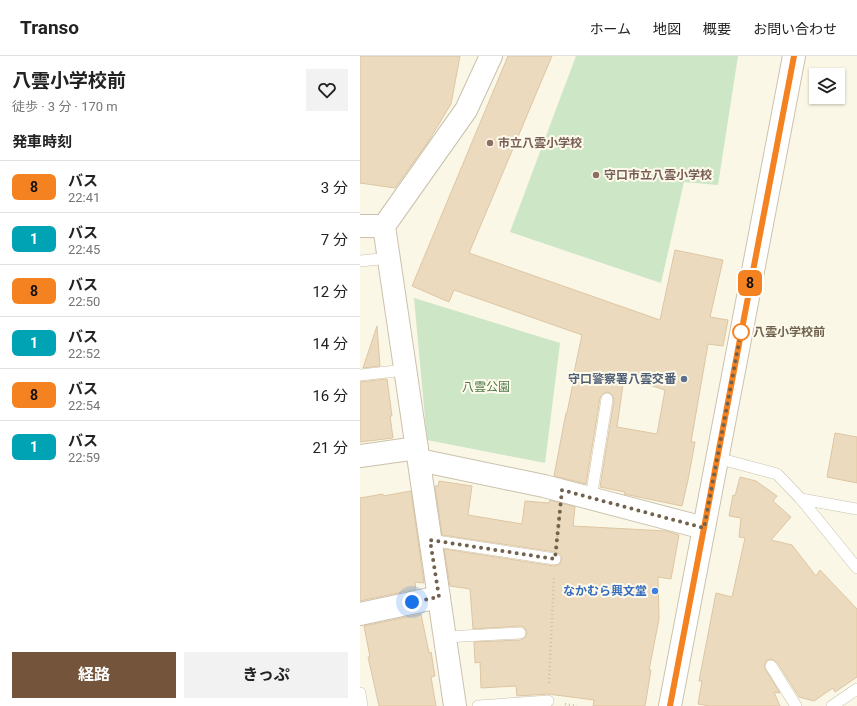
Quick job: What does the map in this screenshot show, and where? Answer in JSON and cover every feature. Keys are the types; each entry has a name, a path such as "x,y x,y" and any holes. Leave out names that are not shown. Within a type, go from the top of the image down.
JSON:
{"street":[{"path":"455,706 384,226 466,110 491,56"},
{"path":"670,706 794,56"},
{"path":"360,226 384,226"},
{"path":"360,456 418,454 562,490 704,528"},
{"path":"360,614 439,597"}],"lane":[{"path":"360,261 389,258"},
{"path":"360,375 405,370"},
{"path":"591,498 607,399"},
{"path":"717,458 777,474 801,499 857,568"},
{"path":"801,499 857,509"},
{"path":"430,540 555,559"},
{"path":"445,637 520,633"},
{"path":"771,666 796,706"},
{"path":"832,706 857,689"},
{"path":"360,693 362,706"},
{"path":"478,706 548,701"}],"path":[{"path":"548,701 555,559 562,490"}],"green space":[{"path":"576,56 738,56 718,185 684,182 661,283 510,232"},
{"name":"八雲公園","path":"414,298 560,343 545,463 427,440"}],"building":[{"path":"360,56 460,56 451,104 428,142 395,188 360,183"},
{"path":"508,56 552,56 469,253 660,320 675,250 723,260 710,317 728,320 723,346 708,344 691,442 695,442 682,506 624,494 625,492 600,487 614,400 613,396 608,392 604,393 600,398 586,484 554,476 582,335 454,290 449,302 412,286","holes":["624,377 665,390 657,434 617,427"]},
{"path":"377,326 380,366 363,368"},
{"path":"387,379 392,416 390,416 393,438 360,442 360,382"},
{"path":"835,433 857,437 857,483 827,477"},
{"path":"740,477 756,481 777,496 773,501 791,517 771,540 792,545 816,576 820,570 857,609 857,677 835,692 833,688 814,701 799,697 777,662 771,659 767,660 764,667 780,693 774,692 780,706 710,706 698,704 702,681 699,681 716,593 732,597 745,538 739,537 741,518 729,516 733,495 735,496"},
{"path":"439,481 472,486 468,515 522,524 525,501 549,503 550,500 575,507 573,526 666,531 679,535 671,579 658,577 659,619 649,670 651,670 645,706 593,706 594,700 548,694 517,696 516,686 481,688 480,662 475,663 474,642 521,640 526,636 527,632 524,627 520,626 473,629 470,589 450,586 444,549 554,566 560,564 562,557 556,552 442,535 435,486 438,486"},
{"path":"411,491 424,583 415,582 416,589 360,601 360,498"},
{"path":"421,614 429,653 431,652 435,676 431,677 436,706 379,706 368,657 370,657 364,626"}],"bus line":[{"name":"8","path":"670,706 794,56"}],"place":[{"name":"市立八雲小学校","path":"490,143"},
{"name":"守口市立八雲小学校","path":"596,175"},
{"name":"八雲小学校前","path":"741,332"},
{"name":"守口警察署八雲交番","path":"684,379"},
{"name":"なかむら興文堂","path":"655,591"}],"route":[{"path":"412,602 439,597 430,540 555,559 562,490 704,528 741,332"}]}
